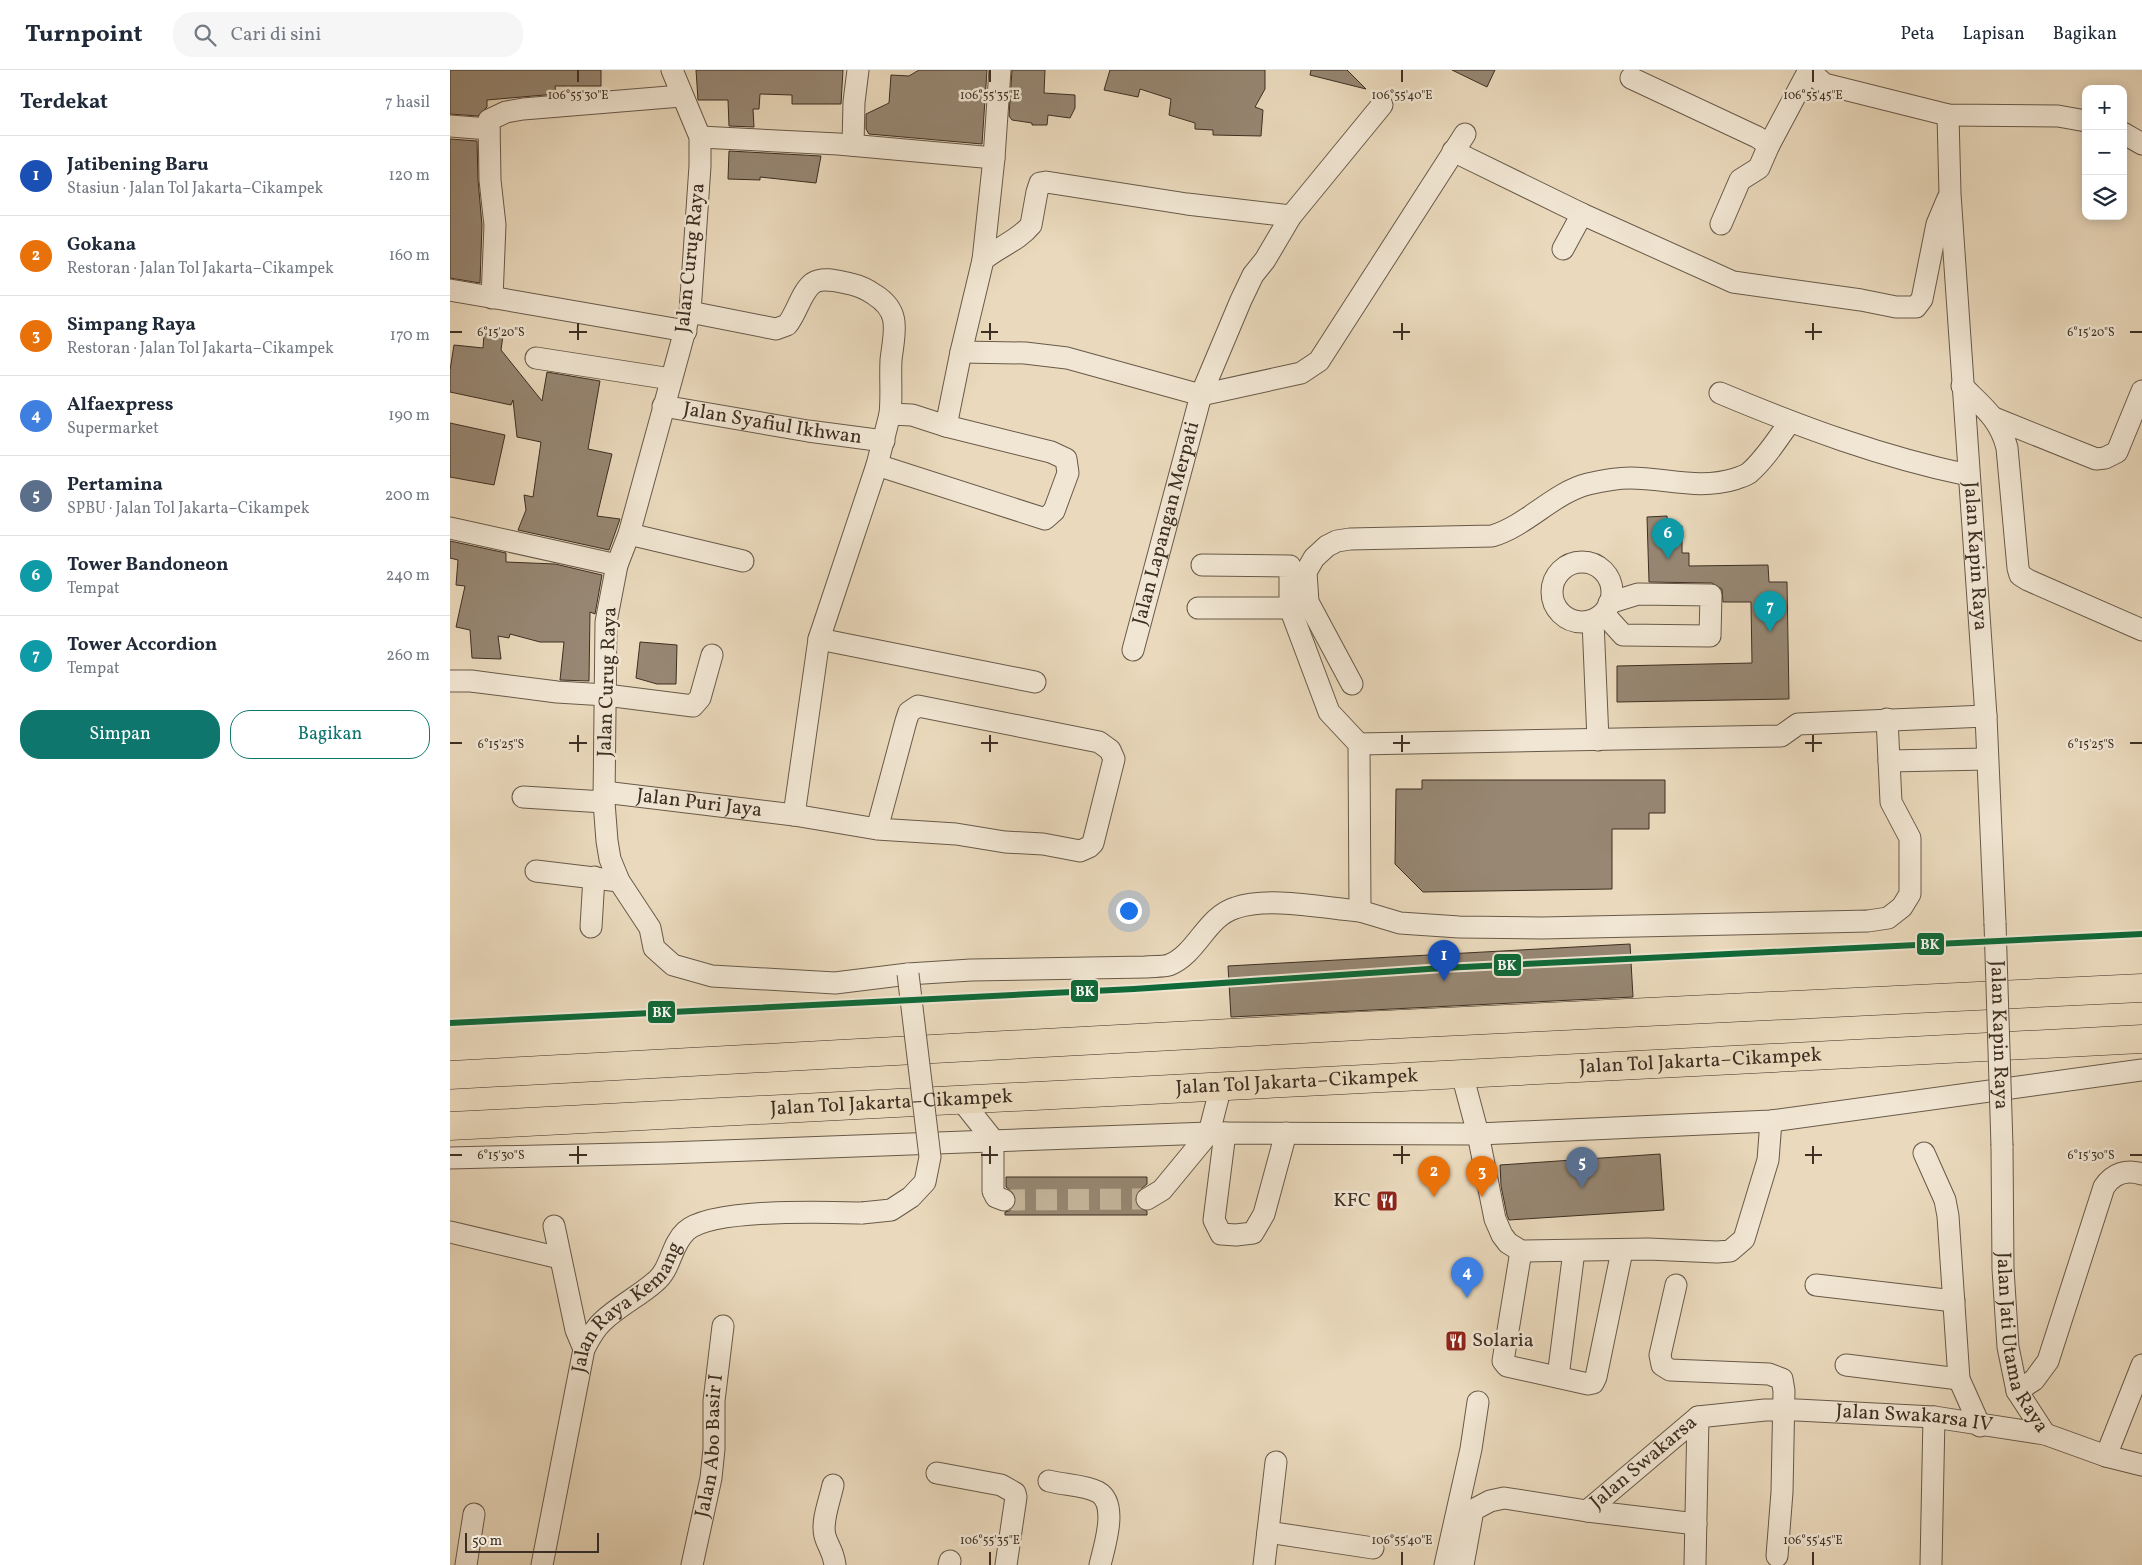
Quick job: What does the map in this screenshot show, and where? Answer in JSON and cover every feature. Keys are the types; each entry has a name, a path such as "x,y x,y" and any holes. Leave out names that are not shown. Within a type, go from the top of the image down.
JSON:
{"highway":[{"path":"450,1075 1330,1028 2142,988"},
{"name":"Jalan Tol Jakarta–Cikampek","path":"450,1126 962,1102 1221,1086 2142,1039"}],"street":[{"name":"Jalan Curug Raya","path":"672,70 681,96 700,137 700,166 688,321 629,534 617,565 606,622 604,797 610,859 619,881 650,928 654,948 673,965 712,976 835,983 908,974 971,970 1146,967 1169,964 1191,949 1208,927 1233,908 1264,902 1360,911 1400,923 1459,927 1542,928 1868,921 1888,918 1902,907 1910,894 1910,838 1891,802 1887,719"},
{"path":"853,145 854,102 858,70"},
{"path":"946,426 961,352 984,260 1000,70"},
{"path":"1721,224 1740,180 1759,168 1769,144 1809,70 1824,84 1948,115 2058,116 2082,120"},
{"path":"1631,78 1769,144"},
{"path":"492,298 495,225 490,180 489,120 506,112 681,96"},
{"name":"Jalan Lapangan Merpati","path":"1133,650 1201,395 1241,300 1253,275 1265,260 1291,216 1382,104"},
{"name":"Jalan Kapin Raya","path":"1948,115 1950,194 1962,386 1986,716 2002,1146"},
{"path":"450,126 488,129"},
{"path":"961,352 1025,353 1067,358 1127,373 1201,395 1301,373 1318,361 1465,134"},
{"path":"2127,135 2142,144"},
{"path":"700,137 853,145 994,158"},
{"path":"1453,151 1582,214 1733,282 1911,308 1920,303 1922,299 1936,224 1950,194"},
{"path":"984,260 993,251 1006,245 1031,225 1036,192 1040,183 1046,182 1188,204 1291,216"},
{"path":"1563,250 1582,214"},
{"path":"450,290 492,298 776,330 783,328 791,321 808,288 814,282 828,280 856,285 888,304 895,322 891,362 890,414 877,465 819,638 794,815"},
{"path":"536,358 672,379"},
{"path":"1962,386 1994,418 2003,432 2007,448 2020,574 2028,580 2142,630"},
{"path":"1994,418 2096,459 2105,458 2117,452 2142,391"},
{"path":"1720,394 1790,423 1893,457 1968,475"},
{"name":"Jalan Syafiul Ikhwan","path":"663,406 808,431 884,441"},
{"path":"877,465 1045,519 1054,511 1068,474 1066,459 1051,452 946,426 912,415 890,414"},
{"path":"1352,684 1308,602 1306,572 1314,558 1327,546 1337,541 1350,539 1492,536 1508,531 1522,523 1572,490 1588,484 1609,480 1630,478 1687,484 1721,483 1747,475 1790,423"},
{"path":"450,528 617,565"},
{"path":"629,534 743,561"},
{"path":"1202,565 1290,566 1290,608 1329,712 1359,744 1360,911"},
{"path":"1198,608 1290,608"},
{"path":"1591,740 1597,615"},
{"path":"819,638 1035,682"},
{"path":"450,681 471,681 692,706 700,698 712,655"},
{"name":"Jalan Puri Jaya","path":"523,797 604,797 794,815 877,829 956,834 1004,842 1043,844 1080,851 1089,848 1093,843 1114,759 1110,750 1099,742 918,706 909,712 906,721 877,829"},
{"path":"1359,744 1781,736 1798,724 1986,716"},
{"path":"1889,761 1987,759"},
{"path":"536,872 619,881"},
{"path":"591,927 594,877"},
{"name":"Jalan Raya Kemang","path":"542,1565 584,1349 602,1321 664,1274 674,1245 687,1230 712,1219 769,1213 862,1213 891,1210 911,1197 925,1182 930,1157 908,974"},
{"path":"450,1158 666,1153 1217,1133 1478,1134 1771,1121 2142,1070"},
{"path":"1462,1074 1478,1134 1495,1219 1502,1235 1521,1251 1648,1249 1717,1252 1737,1247 1744,1239 1768,1160 1771,1121"},
{"path":"1221,1086 1217,1133 1214,1220 1221,1234 1253,1233 1264,1214 1286,1134"},
{"path":"962,1102 993,1140 993,1191 996,1197 1004,1200"},
{"path":"1147,1199 1162,1190 1217,1133"},
{"name":"Jalan Jati Utama Raya","path":"2002,1146 2003,1270 2008,1346 2017,1391 2045,1434 2106,1456 2142,1465"},
{"path":"1924,1153 1945,1200 1948,1216 1959,1379 1980,1426"},
{"path":"2017,1391 2034,1380 2048,1361 2104,1186 2112,1177 2119,1174 2133,1172 2142,1174"},
{"path":"554,1226 576,1330 584,1349"},
{"path":"450,1232 560,1258"},
{"path":"1521,1251 1503,1361 1508,1366 1588,1384 1595,1381 1622,1250"},
{"path":"1558,1377 1574,1251"},
{"path":"1816,1285 1954,1301"},
{"path":"1676,1286 1660,1355 1662,1365 1670,1370 1769,1374 1782,1379 1784,1385 1782,1492 1777,1556"},
{"name":"Jalan Abo Basir I","path":"692,1565 711,1478 714,1449 713,1407 723,1326"},
{"path":"1846,1366 1959,1379"},
{"path":"2106,1456 2142,1366"},
{"path":"1445,1565 1471,1449 1478,1402"},
{"name":"Jalan Swakarsa","path":"1463,1565 1473,1510 1490,1501 1504,1498 1587,1511 1698,1417 1784,1409"},
{"name":"Jalan Swakarsa IV","path":"1784,1409 1934,1417 1980,1426 2045,1434"},
{"path":"1695,1565 1698,1417"},
{"path":"1931,1565 1934,1417"},
{"path":"1264,1565 1276,1462"},
{"path":"938,1473 1001,1485 1015,1493 1006,1565"},
{"path":"1049,1481 1100,1493 1106,1502 1110,1519 1100,1565"},
{"path":"833,1485 825,1522 825,1536 834,1552 835,1565"},
{"path":"1587,1511 1696,1524"},
{"path":"466,1565 474,1514"},
{"path":"1268,1532 1372,1548"}],"building":[{"path":"450,70 601,70 601,86 555,86 556,94 487,100 487,107 478,116 450,114"},
{"path":"696,70 843,70 841,104 792,104 792,95 760,94 759,109 753,109 754,127 729,126 728,100 698,100"},
{"path":"919,70 987,70 982,144 869,134 866,129 866,114 889,103 891,75 909,76"},
{"path":"1012,70 1045,70 1044,93 1075,95 1075,108 1070,118 1048,115 1047,125 1032,125 1032,123 1012,120 1009,116"},
{"path":"1110,70 1265,70 1265,89 1255,107 1263,110 1261,136 1213,135 1213,130 1195,129 1195,123 1169,115 1171,99 1140,89 1138,97 1104,90"},
{"path":"1311,70 1347,70 1366,89 1310,75"},
{"path":"1452,70 1495,70 1487,87"},
{"path":"450,139 477,141 482,225 480,283 450,278"},
{"path":"729,151 821,156 816,183 760,177 760,180 728,179"},
{"path":"484,334 503,335 501,350 542,401 547,372 600,381 588,449 612,454 597,516 620,519 609,550 518,530 526,510 524,495 533,497 541,442 517,437 513,400 511,405 450,392 450,370 454,345 483,348"},
{"path":"450,423 505,435 494,485 450,477"},
{"path":"1667,516 1668,526 1682,526 1682,553 1689,553 1689,566 1768,565 1769,582 1787,582 1789,699 1617,702 1617,666 1752,663 1751,602 1723,602 1722,589 1712,583 1649,582 1647,517"},
{"path":"450,541 506,553 506,562 555,564 602,575 595,614 590,612 589,681 560,680 564,642 540,642 510,634 509,638 498,636 501,659 472,658 470,630 456,627 465,586 456,585 458,560 450,558"},
{"path":"640,642 677,645 676,684 657,684 636,678"},
{"path":"1422,780 1665,780 1665,813 1649,813 1649,829 1612,829 1612,889 1423,892 1395,864 1396,789 1422,789"},
{"path":"1630,944 1633,997 1231,1017 1228,966"},
{"path":"1660,1154 1664,1210 1509,1220 1501,1186 1500,1165"},
{"path":"1006,1177 1147,1177 1147,1184 1136,1193 1135,1199 1137,1206 1147,1211 1147,1215 1005,1215 1005,1212 1012,1210 1016,1198 1013,1192 1006,1187"}],"tunnel":[{"path":"1004,1200 1147,1199"}],"transit line":[{"name":"BK","path":"450,1023 1134,989 1443,968 2142,934"}],"place":[{"name":"Tower Bandoneon","path":"1668,559"},
{"name":"Tower Accordion","path":"1770,632"},
{"name":"Jatibening Baru","path":"1444,981"},
{"name":"Pertamina","path":"1582,1188"},
{"name":"Gokana","path":"1434,1197"},
{"name":"Simpang Raya","path":"1482,1197"},
{"name":"KFC","path":"1387,1201"},
{"name":"Alfaexpress","path":"1467,1298"},
{"name":"Solaria","path":"1456,1341"}]}
